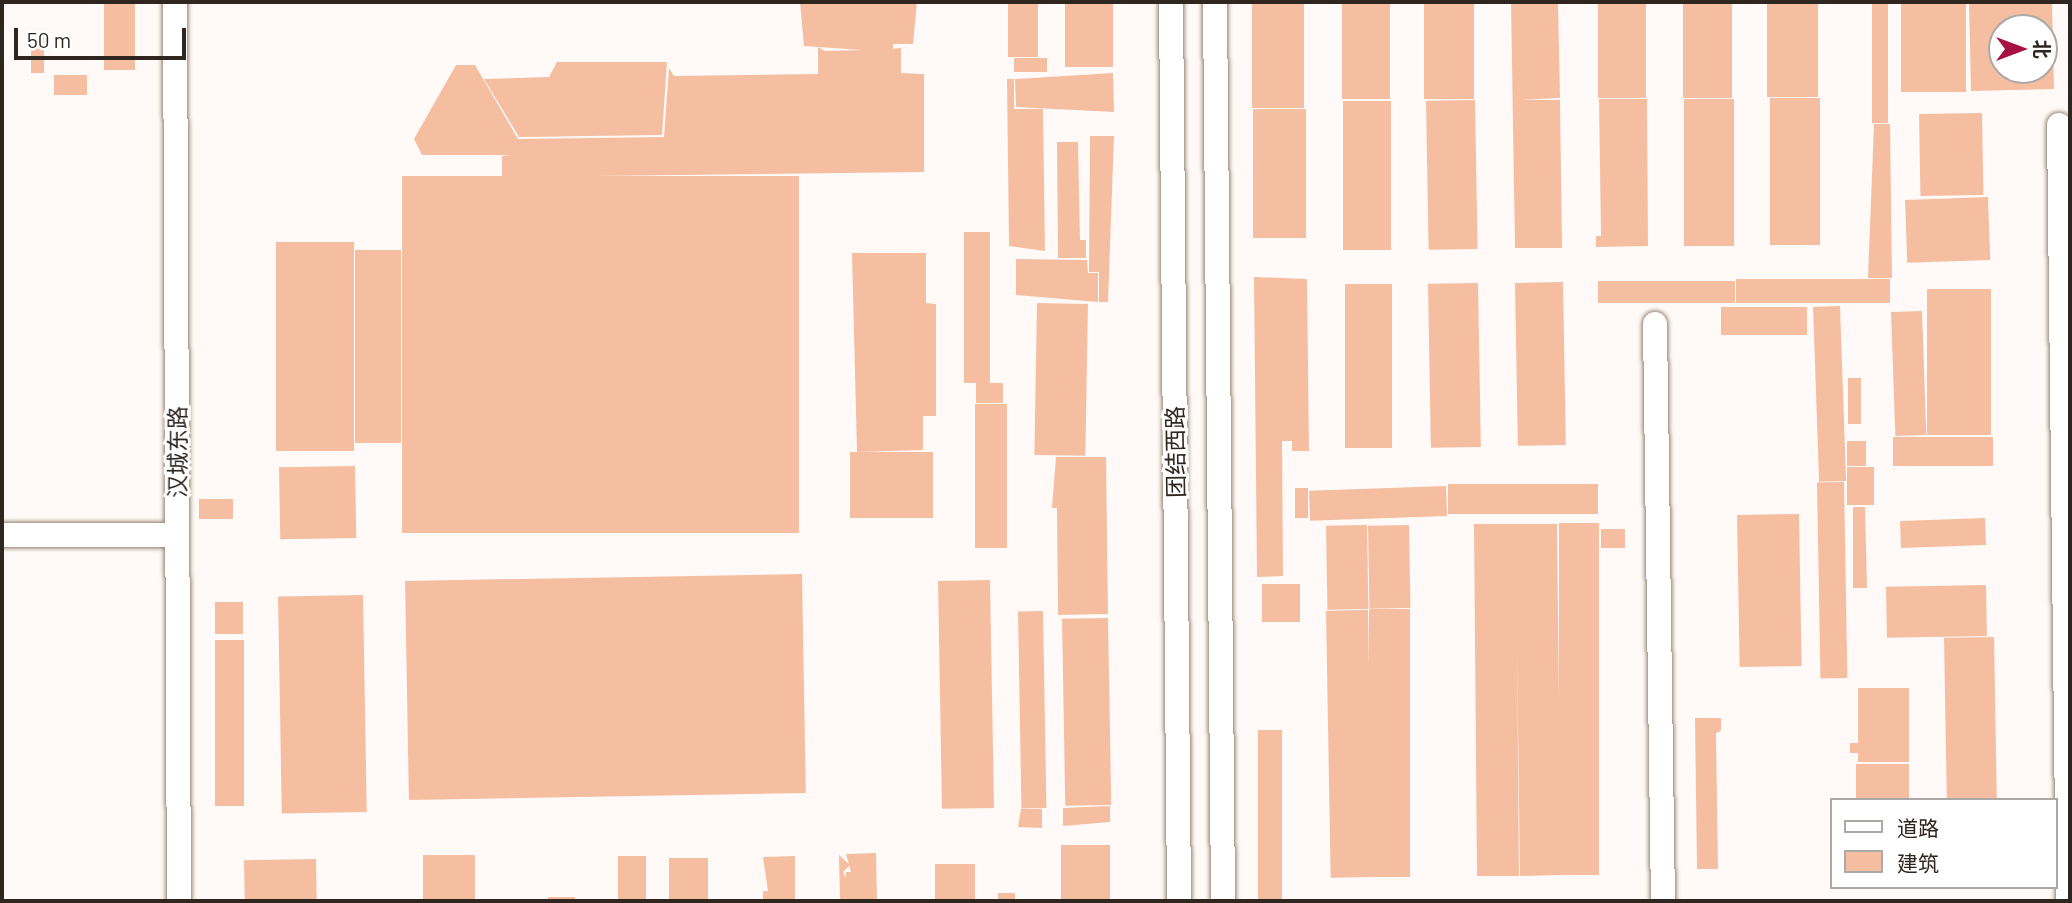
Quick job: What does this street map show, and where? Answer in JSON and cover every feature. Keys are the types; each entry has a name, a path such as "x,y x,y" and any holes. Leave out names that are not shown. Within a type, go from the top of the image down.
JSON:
{"street":[{"name":"汉城东路","path":"175,2 179,901"},
{"name":"团结西路","path":"1171,2 1179,901"},
{"name":"团结西路","path":"1215,2 1223,901"},
{"path":"2059,125 2067,901"},
{"path":"1655,324 1663,901"},
{"path":"2,536 177,535"}],"building":[{"path":"104,2 135,2 135,70 104,70"},
{"path":"800,2 917,2 913,44 893,44 893,49 913,46 901,48 901,73 924,74 924,172 502,177 502,156 510,155 422,155 414,139 456,65 475,65 518,139 664,137 669,68 674,76 818,74 818,47 825,51 862,50 804,46"},
{"path":"1008,2 1038,2 1038,57 1008,57"},
{"path":"1065,2 1113,2 1113,67 1065,67"},
{"path":"1252,2 1304,2 1304,108 1252,108"},
{"path":"1342,2 1390,2 1390,99 1342,99"},
{"path":"1424,2 1474,2 1474,99 1424,99"},
{"path":"1511,2 1558,2 1560,98 1521,100 1560,100 1562,248 1515,248"},
{"path":"1598,2 1646,2 1646,98 1598,98"},
{"path":"1683,2 1732,2 1732,98 1683,98"},
{"path":"1767,2 1818,2 1818,97 1767,97"},
{"path":"1872,2 1888,2 1888,123 1872,123"},
{"path":"1901,2 1966,2 1966,92 1901,92"},
{"path":"1969,2 2052,2 2052,14 1988,14 1988,84 2054,84 2054,89 1971,91"},
{"path":"31,37 44,37 44,73 31,73"},
{"path":"1014,58 1047,58 1047,72 1014,72"},
{"path":"557,62 667,62 662,135 519,137 484,79 549,77"},
{"path":"1113,73 1114,112 1016,107 1015,79"},
{"path":"54,75 87,75 87,95 54,95"},
{"path":"1007,79 1014,79 1014,109 1043,109 1045,251 1009,246"},
{"path":"1770,98 1820,98 1820,245 1770,245"},
{"path":"1599,99 1647,99 1648,246 1596,247 1596,236 1601,236"},
{"path":"1684,99 1734,99 1734,246 1684,246"},
{"path":"1475,100 1478,249 1429,250 1426,101"},
{"path":"1343,101 1391,101 1391,250 1343,250"},
{"path":"1253,109 1306,109 1306,238 1253,238"},
{"path":"1982,113 1983,195 1920,196 1919,114"},
{"path":"1874,124 1890,124 1892,278 1868,278"},
{"path":"1090,136 1114,136 1108,302 1099,302 1099,272 1089,272"},
{"path":"1057,142 1078,142 1080,240 1086,240 1086,258 1058,258"},
{"path":"402,176 799,176 799,533 402,533"},
{"path":"1988,197 1990,260 1907,263 1905,200"},
{"path":"964,232 990,232 990,383 964,383"},
{"path":"276,242 354,242 354,451 276,451"},
{"path":"355,250 401,250 401,443 355,443"},
{"path":"852,253 926,253 926,303 936,304 936,416 923,416 923,450 857,452"},
{"path":"1016,259 1087,260 1088,273 1098,273 1098,302 1016,295"},
{"path":"1254,277 1307,279 1309,451 1292,451 1292,441 1282,441 1283,576 1257,577"},
{"path":"1736,279 1890,279 1890,303 1736,303"},
{"path":"1598,281 1735,281 1735,303 1598,303"},
{"path":"1563,282 1566,445 1518,446 1515,283"},
{"path":"1478,283 1481,447 1431,448 1428,284"},
{"path":"1345,284 1392,284 1392,448 1345,448"},
{"path":"1927,289 1991,289 1991,435 1927,435"},
{"path":"1037,303 1088,304 1085,456 1034,455"},
{"path":"1840,306 1846,481 1819,482 1813,307"},
{"path":"1721,307 1807,307 1807,335 1721,335"},
{"path":"1922,311 1926,435 1895,436 1891,312"},
{"path":"1848,378 1861,378 1861,424 1848,424"},
{"path":"976,383 1003,383 1003,403 976,403"},
{"path":"975,404 1007,404 1007,548 975,548"},
{"path":"1893,437 1993,437 1993,466 1893,466"},
{"path":"1847,441 1866,441 1866,466 1847,466"},
{"path":"850,452 933,452 933,518 850,518"},
{"path":"1056,457 1106,457 1108,614 1058,615 1057,508 1052,508"},
{"path":"355,466 356,538 280,539 279,467"},
{"path":"1847,467 1874,467 1874,505 1847,505"},
{"path":"1817,482 1844,482 1847,678 1820,678"},
{"path":"1448,484 1598,484 1598,514 1448,514"},
{"path":"1446,486 1447,516 1310,521 1309,491"},
{"path":"1295,488 1308,488 1308,518 1295,518"},
{"path":"199,499 233,499 233,519 199,519"},
{"path":"1853,507 1865,507 1867,588 1853,588"},
{"path":"1799,514 1802,666 1740,667 1737,515"},
{"path":"1985,518 1986,545 1901,548 1900,521"},
{"path":"1559,523 1599,523 1599,875 1559,875"},
{"path":"1474,524 1557,524 1561,875 1520,876 1517,648 1519,876 1477,876"},
{"path":"1367,525 1368,609 1327,610 1326,526"},
{"path":"1409,525 1410,608 1369,609 1368,526"},
{"path":"1601,529 1625,529 1625,548 1601,548"},
{"path":"802,574 806,793 409,800 405,581"},
{"path":"990,580 994,808 942,809 938,581"},
{"path":"1262,584 1300,584 1300,622 1262,622"},
{"path":"1986,585 1987,636 1887,638 1886,587"},
{"path":"363,595 367,812 282,813 278,596"},
{"path":"215,602 243,602 243,634 215,634"},
{"path":"1369,609 1410,609 1410,877 1369,877"},
{"path":"1368,610 1373,877 1331,878 1326,611"},
{"path":"1018,611 1043,611 1046,808 1021,808"},
{"path":"1108,618 1111,805 1065,806 1062,619"},
{"path":"1994,637 1997,798 1947,798 1944,638"},
{"path":"215,640 244,640 244,806 215,806"},
{"path":"1858,688 1909,688 1909,762 1858,762 1858,753 1850,753 1850,743 1858,743"},
{"path":"1695,718 1721,718 1721,731 1716,733 1718,869 1697,869"},
{"path":"1258,730 1282,730 1282,901 1258,901"},
{"path":"1856,764 1909,764 1909,798 1856,798"},
{"path":"1110,806 1110,822 1063,826 1063,808"},
{"path":"1021,809 1042,809 1042,828 1018,827"},
{"path":"1061,845 1110,845 1110,901 1061,901"},
{"path":"876,853 877,901 846,901 846,872 851,872 846,854"},
{"path":"423,855 475,855 475,901 423,901"},
{"path":"839,855 850,865 843,872 849,884 845,901 840,901"},
{"path":"618,856 646,856 646,901 618,901"},
{"path":"795,856 795,901 763,901 763,891 768,891 763,857"},
{"path":"669,858 708,858 708,901 669,901"},
{"path":"316,859 317,901 245,901 244,860"},
{"path":"935,864 975,864 975,901 935,901"},
{"path":"998,893 1015,893 1015,901 998,901"},
{"path":"548,897 575,897 575,901 548,901"}]}
